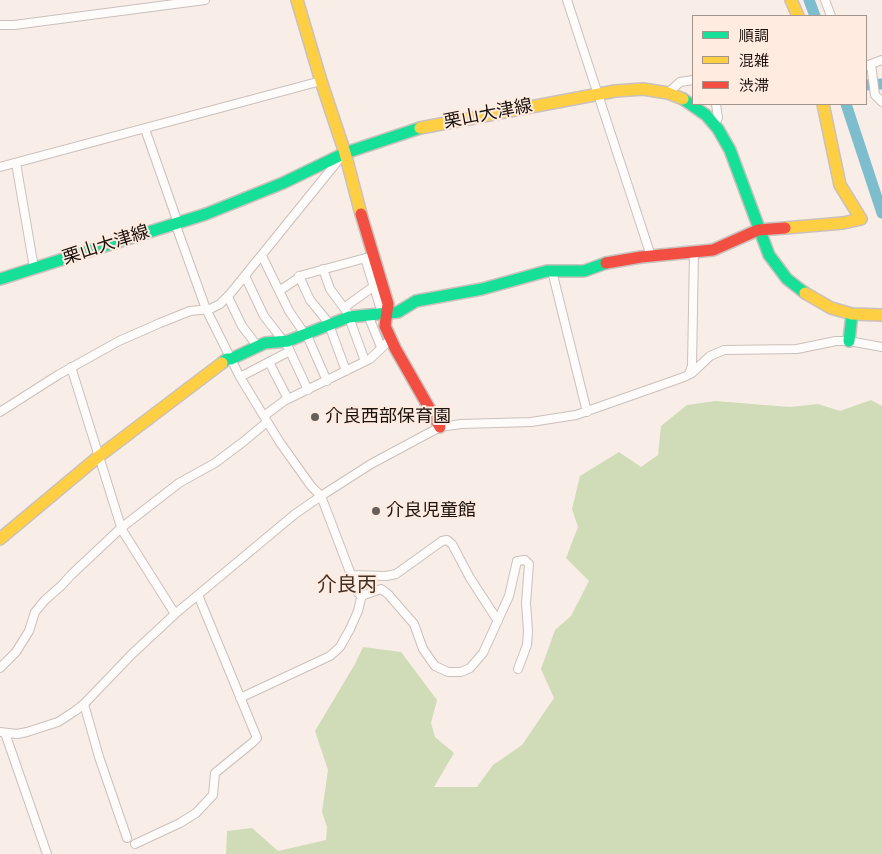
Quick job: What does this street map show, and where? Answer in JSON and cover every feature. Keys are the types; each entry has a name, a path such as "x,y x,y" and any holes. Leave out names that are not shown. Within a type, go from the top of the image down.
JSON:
{"street":[{"path":"0,25 14,26 205,0"},
{"path":"297,0 321,82 345,153 369,257 378,284 388,304 385,313 385,326 440,427"},
{"path":"567,0 651,256"},
{"path":"790,0 798,15"},
{"path":"825,0 829,15"},
{"path":"882,60 869,67 875,95 882,102"},
{"path":"668,93 680,82 692,80"},
{"path":"0,167 321,82"},
{"name":"栗山大津線","path":"0,279 206,214 283,183 345,153 429,125 615,90 642,89 668,93 692,104"},
{"name":"栗山大津線","path":"693,105 714,124 730,150 758,230 770,255 787,279 804,293 831,308 852,314 882,316"},
{"path":"714,124 718,118 716,105"},
{"path":"347,312 368,315 398,312 416,301 482,289 506,281 552,271 584,271 602,264 651,256 713,250 758,230 844,223 861,219 840,185 823,105"},
{"path":"145,129 206,309 240,376 278,441 321,496 358,593 364,595 381,589 388,594 414,624 428,658 435,666 448,672 461,672 476,663 483,653 509,596 517,560 525,560 529,564 526,603 528,631 526,645 518,669"},
{"path":"0,412 71,367 120,341 190,311 213,308 228,297 345,153"},
{"path":"16,163 34,268"},
{"path":"689,374 692,366 694,252"},
{"path":"262,256 289,311 306,335 327,380"},
{"path":"279,291 299,276 369,257"},
{"path":"323,269 330,289 347,312 365,361"},
{"path":"552,271 587,412"},
{"path":"245,276 264,316 287,346 308,390"},
{"path":"299,276 310,300 329,326 346,371"},
{"path":"240,376 269,362 287,346 306,335 329,326 378,284"},
{"path":"228,297 242,326 258,347"},
{"path":"849,341 852,314"},
{"path":"368,315 381,347"},
{"path":"0,668 16,652 29,631 35,612 45,600 122,528 179,483 244,442 265,419 288,399 365,361 391,339"},
{"path":"47,854 2,733 27,732 58,722 84,704 132,654 175,614 294,514 371,464 440,427 461,424 531,422 587,412 689,374 710,356 724,350 797,349 836,341 849,341 882,347"},
{"path":"0,539 100,456 227,359 265,344 287,346"},
{"path":"269,362 288,399"},
{"path":"71,367 122,528 175,614"},
{"path":"351,575 386,576 396,574 442,541 448,540 498,621"},
{"path":"240,698 330,656 340,647 350,629 358,612 362,594"},
{"path":"135,844 180,823 196,813 213,795 215,773 257,738 198,595"},
{"path":"84,704 99,757 127,838"}],"green space":[{"path":"871,400 882,406 882,854 226,854 227,831 252,828 278,851 326,840 327,827 322,812 328,770 315,731 363,647 401,652 437,700 431,723 435,737 454,753 434,787 477,787 493,765 522,745 554,698 541,669 555,630 571,616 589,581 566,558 578,527 572,509 580,476 619,452 641,467 658,455 661,426 687,405 715,401 790,407 818,404 840,411"}],"waterway":[{"path":"809,0 815,15"},
{"path":"867,85 882,84"},
{"path":"846,105 882,213"}],"traffic: fast":[{"path":"683,99 706,115 718,129 730,150 769,255 787,279 805,293"},
{"path":"0,279 206,214 283,183 345,153 420,128"},
{"path":"222,363 227,359 231,359 265,343 288,341 349,317 398,312 416,301 482,289 547,271 584,271 606,263"},
{"path":"849,341 852,314"}],"traffic: slow":[{"path":"297,0 345,153 361,214"},
{"path":"791,0 798,15"},
{"path":"420,128 615,91 643,89 668,93 683,99"},
{"path":"785,228 843,223 861,219 840,185 823,105"},
{"path":"805,293 831,308 852,314 882,315"},
{"path":"0,539 98,457 222,363"}],"traffic: jam":[{"path":"361,214 388,304 385,326 395,348 440,427"},
{"path":"606,263 641,257 713,250 758,230 785,228"}],"place":[{"name":"介良西部保育園","path":"315,417"},
{"name":"介良児童館","path":"376,511"}],"district":[{"name":"介良丙","path":"347,585"}]}
